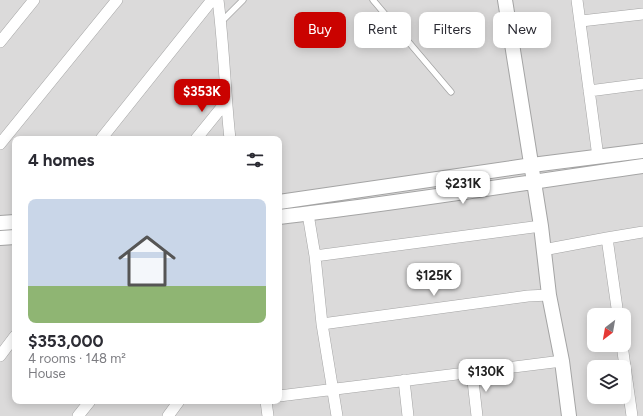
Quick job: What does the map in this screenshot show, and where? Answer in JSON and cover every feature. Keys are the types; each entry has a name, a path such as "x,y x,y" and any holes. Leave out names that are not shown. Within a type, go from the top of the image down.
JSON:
{"street":[{"path":"0,42 34,0"},
{"path":"0,144 117,0"},
{"path":"103,136 212,0"},
{"path":"218,0 230,136"},
{"path":"505,0 532,165 549,295 562,361 569,416"},
{"path":"577,0 598,157"},
{"path":"581,21 643,14"},
{"path":"589,92 643,84"},
{"path":"198,136 226,102"},
{"path":"282,202 532,165 643,152"},
{"path":"282,217 372,206 643,166"},
{"path":"308,214 315,256 322,324 337,416"},
{"path":"0,223 12,222"},
{"path":"315,256 541,226"},
{"path":"543,250 643,232"},
{"path":"0,238 12,237"},
{"path":"607,238 617,308"},
{"path":"322,324 528,296 549,295"},
{"path":"0,356 12,340"},
{"path":"623,352 632,416"},
{"path":"282,396 562,361"},
{"path":"472,372 477,416"},
{"path":"404,380 408,416"},
{"path":"78,416 89,404"},
{"path":"168,416 177,404"},
{"path":"266,404 268,416"}],"lane":[{"path":"221,22 243,0"},
{"path":"373,0 451,92"}],"shaded area":[{"path":"0,0 643,0 643,416 0,416"}]}
